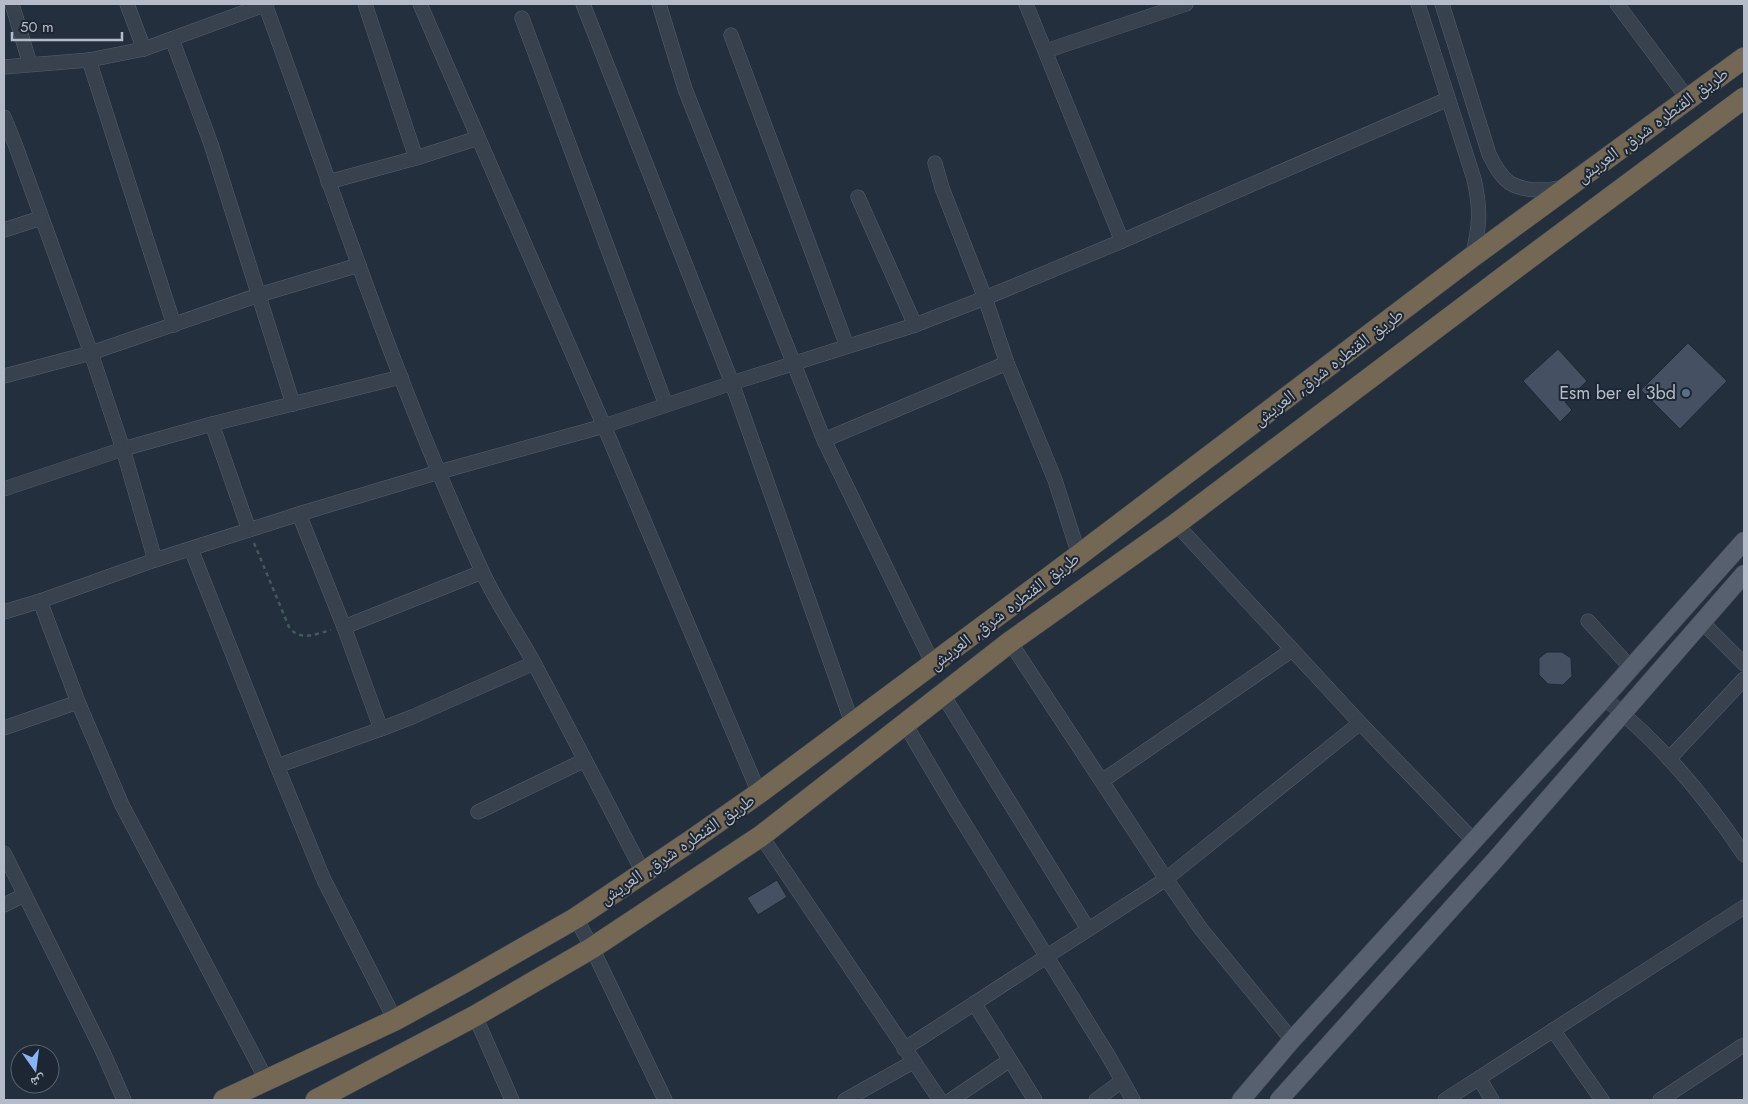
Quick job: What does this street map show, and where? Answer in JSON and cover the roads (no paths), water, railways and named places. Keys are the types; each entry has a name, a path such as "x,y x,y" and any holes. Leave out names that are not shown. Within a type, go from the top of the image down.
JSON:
{"highway":[{"name":"طريق القنطره شرق, العريش","path":"224,1100 395,1020 576,918 759,793 1079,555 1472,257 1744,58"},
{"name":"طريق القنطره شرق, العريش","path":"321,1099 475,1016 592,948 761,836 1010,642 1176,524 1744,98"}],"main road":[{"path":"1241,1100 1292,1040 1604,698 1744,540"},
{"path":"1279,1100 1495,860 1744,574"}],"street":[{"path":"12,4 30,64"},
{"path":"127,4 144,49"},
{"path":"4,68 30,64 90,60 144,49 266,4 328,182 401,377 482,572 534,663 643,872"},
{"path":"364,4 416,158"},
{"path":"420,4 604,426 759,793"},
{"path":"583,4 732,383 852,723"},
{"path":"659,4 685,89 824,440 932,664"},
{"path":"1026,4 1122,241"},
{"path":"1046,51 1186,4"},
{"path":"1418,4 1479,201 1480,220 1472,257"},
{"path":"1442,4 1490,154 1497,169 1510,183 1535,190 1552,190 1572,184"},
{"path":"1617,4 1688,99"},
{"path":"522,18 666,405"},
{"path":"731,35 847,346"},
{"path":"172,39 211,144 292,404"},
{"path":"90,60 174,325"},
{"path":"4,612 155,560 298,514 604,426 915,325 1122,241 1448,99"},
{"path":"4,117 91,353 123,449 155,560"},
{"path":"328,182 416,158 478,138"},
{"path":"935,163 942,188 985,298 1007,363 1055,480 1079,555"},
{"path":"858,197 915,325"},
{"path":"4,230 41,218"},
{"path":"4,376 91,353 259,295 359,265"},
{"path":"824,440 1007,363"},
{"path":"4,489 123,449 212,424 401,377"},
{"path":"212,424 249,530"},
{"path":"298,514 344,627 381,728"},
{"path":"1176,524 1360,723 1473,840"},
{"path":"191,549 324,880 395,1020"},
{"path":"344,627 482,572"},
{"path":"40,601 78,702 122,805 266,1081"},
{"path":"1588,621 1630,668"},
{"path":"1702,622 1744,664"},
{"path":"1010,642 1166,879 1202,929 1292,1040"},
{"path":"1102,781 1292,650"},
{"path":"277,766 412,717 534,663"},
{"path":"1669,759 1744,679"},
{"path":"943,695 1088,929"},
{"path":"1604,698 1649,737 1669,759 1706,804 1744,856"},
{"path":"4,728 78,702"},
{"path":"904,1049 1166,879 1360,723"},
{"path":"906,724 951,802 1047,956 1133,1100"},
{"path":"478,812 584,760"},
{"path":"761,836 940,1100"},
{"path":"4,853 103,1052 124,1100"},
{"path":"4,905 24,895"},
{"path":"1445,1100 1744,907"},
{"path":"576,918 665,1100"},
{"path":"974,1003 1035,1100"},
{"path":"475,1016 512,1100"},
{"path":"1554,1030 1602,1100"},
{"path":"1660,1100 1744,1046"},
{"path":"950,1100 1010,1060"},
{"path":"854,1099 913,1062"},
{"path":"1479,1078 1492,1100"},
{"path":"1096,1100 1122,1081"}],"place":[{"name":"Esm ber el 3bd","path":"1686,393"}]}
